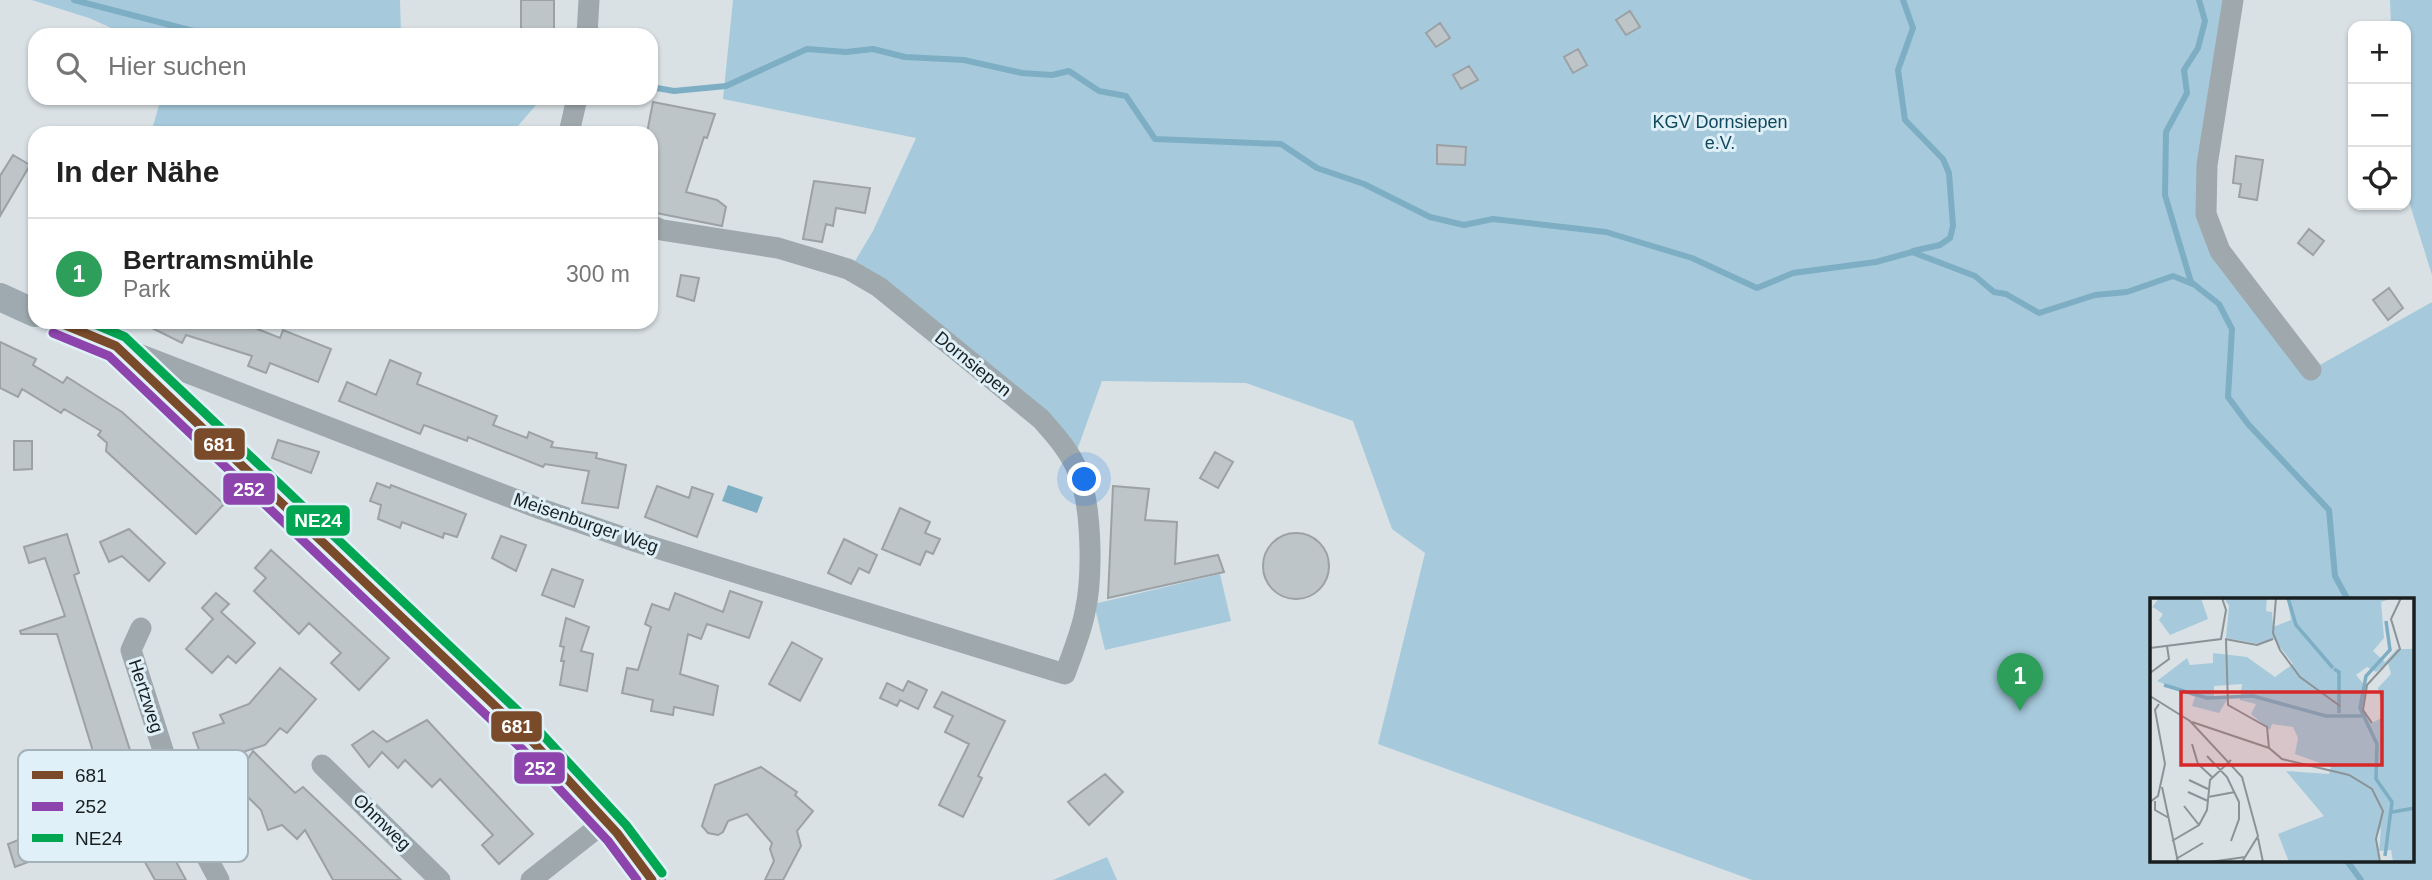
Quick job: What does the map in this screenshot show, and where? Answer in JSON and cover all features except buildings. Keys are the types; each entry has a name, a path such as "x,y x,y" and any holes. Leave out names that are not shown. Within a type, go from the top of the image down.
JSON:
{"main road":[{"path":"0,297 28,310"},
{"path":"75,329 116,346 233,460 440,652 532,741 606,821 652,880"}],"street":[{"path":"587,28 589,0"},
{"path":"2233,0 2207,164 2206,214 2220,251 2311,370"},
{"path":"571,126 575,105"},
{"name":"Dornsiepen","path":"658,228 778,248 848,269 879,287 1041,419 1061,442 1077,470 1086,516 1089,576 1086,612 1065,674"},
{"name":"Meisenburger Weg","path":"116,346 527,504 637,542 1065,674"},
{"name":"Hertzweg","path":"141,628 131,650 163,750"},
{"name":"Ohmweg","path":"322,765 440,880"},
{"path":"531,880 606,821"},
{"name":"Hertzweg","path":"209,862 219,880"}],"green space":[{"path":"32,0 400,0 401,28 111,28"},
{"name":"KGV Dornsiepen e.V.","path":"733,0 2225,0 2199,222 2318,366 2432,302 2432,880 1752,880 1378,744 1425,553 1392,529 1353,421 1246,383 1102,381 1076,453 855,261 873,231 916,138 723,99"},
{"path":"2390,0 2432,0 2432,275 2411,208 2411,21 2391,21"},
{"path":"159,105 536,105 518,126 153,126"},
{"path":"1220,574 1231,621 1105,650 1094,604"},
{"path":"1107,857 1117,880 1053,880"}],"shaded area":[{"path":"728,485 763,497 757,513 722,501"}],"waterway":[{"path":"74,0 182,28"},
{"path":"1903,0 1913,28 1898,70 1905,120 1943,159 1949,173 1953,226 1950,238 1940,245 1913,251"},
{"path":"2199,0 2205,21 2198,48 2184,70 2187,93 2166,132 2165,195 2191,282 2219,304 2232,329 2228,397 2248,424 2329,510 2335,576 2347,598"},
{"path":"658,88 674,91 726,86 807,49 846,52 873,49 905,57 964,60 1022,73 1052,75 1069,71 1099,91 1126,96 1155,139 1281,144 1317,168 1364,184 1430,217 1464,225 1493,219 1606,232 1692,258 1757,288 1793,273 1876,262 1912,252 1975,276 1994,292 2006,294 2039,313 2095,295 2127,292 2173,276 2195,285"},
{"path":"2348,862 2361,880"}],"transit line":[{"name":"681","path":"75,329 116,346 532,741 617,833 652,880"},
{"name":"NE24","path":"106,329 125,337 540,732 626,825 662,873"},
{"name":"252","path":"53,333 109,356 523,750 608,841 637,880"}],"place":[{"name":"Bertramsmühle","path":"2020,711"}]}
